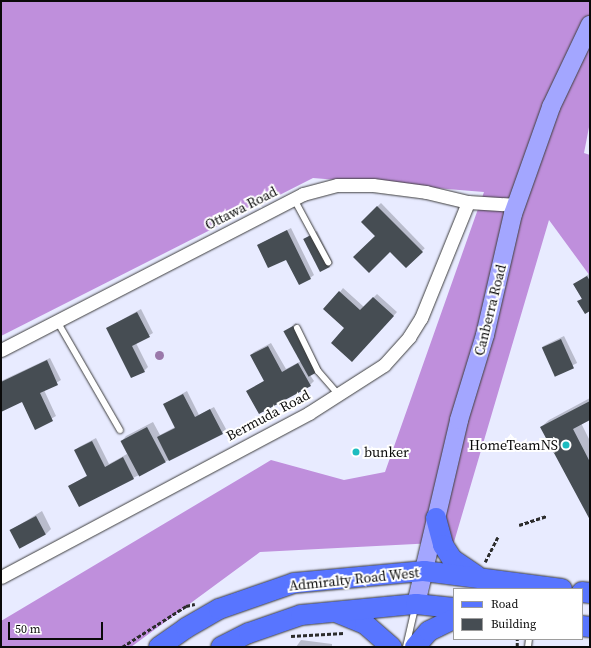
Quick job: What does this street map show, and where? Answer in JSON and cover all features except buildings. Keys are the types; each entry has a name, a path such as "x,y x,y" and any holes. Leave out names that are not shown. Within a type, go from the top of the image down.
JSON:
{"main road":[{"name":"Canberra Road","path":"416,604 459,420 485,335 517,205 551,107 590,25"},
{"path":"436,518 443,545 452,559 483,570"},
{"name":"Admiralty Road West","path":"159,647 186,628 219,609 294,583 424,571 483,570 558,588"},
{"path":"221,647 249,633 301,615 416,604 453,608"},
{"path":"334,612 365,624 391,647"},
{"path":"415,647 430,631 453,620"}],"street":[{"name":"Ottawa Road","path":"1,350 294,198 337,186 374,185 426,192 468,202 517,205"},
{"name":"Bermuda Road","path":"1,578 339,395 384,365 409,337 421,318 443,258 468,202"}],"lane":[{"path":"294,198 328,262"},
{"path":"57,321 120,430"},
{"path":"297,328 318,371 339,395"},
{"path":"406,647 416,604"}],"path":[{"path":"519,525 546,516"},
{"path":"483,570 498,537"},
{"path":"283,638 316,633 346,633"}],"shaded area":[{"path":"1,1 590,1 590,122 584,153 590,155 590,276 549,220 454,542 260,552 131,647 1,647 1,621 271,460 344,480 385,472 484,192 313,178 1,336"}],"place":[{"name":"HomeTeamNS","path":"566,445"},
{"name":"bunker","path":"356,452"}]}
